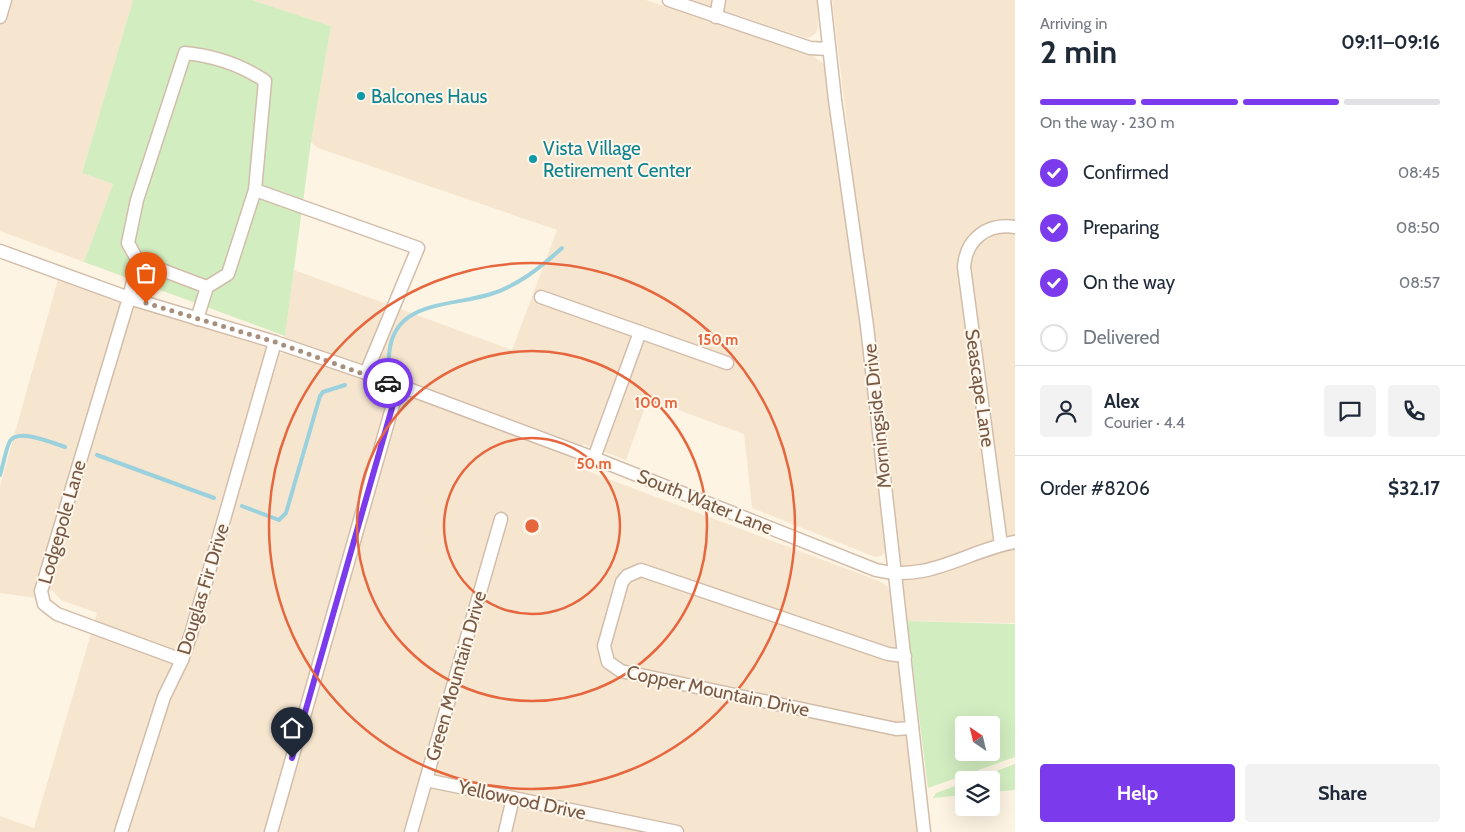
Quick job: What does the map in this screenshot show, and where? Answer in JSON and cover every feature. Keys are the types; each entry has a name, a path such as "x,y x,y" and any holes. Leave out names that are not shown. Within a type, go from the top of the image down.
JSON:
{"street":[{"path":"0,16 5,0"},
{"path":"669,0 810,48 828,49"},
{"path":"716,17 719,0"},
{"name":"Morningside Drive","path":"824,0 828,49 867,326 924,832"},
{"path":"197,319 206,287 228,274 255,190 265,81 245,68 208,56 184,54 138,200 128,243 138,261 206,287"},
{"path":"255,190 418,248 366,373"},
{"name":"Seascape Lane","path":"1001,545 964,267 968,248 979,235 995,227 1015,226"},
{"name":"South Water Lane","path":"0,251 129,298 275,342 366,373 398,387 594,458 876,570 895,574 942,567 1001,545 1015,542"},
{"name":"Lodgepole Lane","path":"138,261 129,298 41,592 44,604 57,614 182,660"},
{"path":"541,297 727,363"},
{"path":"594,458 640,332"},
{"name":"Douglas Fir Drive","path":"121,832 164,696 182,660 275,342"},
{"path":"271,832 398,387"},
{"name":"Green Mountain Drive","path":"411,832 501,519"},
{"name":"Copper Mountain Drive","path":"905,656 897,656 879,651 641,570 627,576 622,582 604,646 608,662 621,671 896,729 912,728"},
{"name":"Yellowood Drive","path":"426,780 677,832"},
{"path":"505,832 513,798"}],"shaded area":[{"path":"0,0 133,0 82,173 113,184 84,262 0,231"},
{"path":"252,0 646,0 813,56 825,65 861,324 886,551 881,556 875,557 752,508 744,434 648,399 626,460 583,444 574,466 879,581 887,586 893,598 917,832 0,832 0,816 34,828 97,613 61,600 52,590 36,598 0,593 0,486 60,272 282,354 294,270 512,350 557,230 318,148 311,142 331,26"},
{"path":"693,0 818,0 818,27 816,33 809,38 803,37"},
{"path":"832,0 1015,0 1015,623 907,621"}],"green space":[{"path":"133,0 252,0 331,26 311,142 285,336 84,262 113,184 82,173"},
{"path":"907,621 1015,624 1015,757 976,771 955,771 955,778 928,788"},
{"path":"1015,764 1015,790 1000,791 1000,771 996,771"},
{"path":"955,786 955,796 933,798 936,793"}],"waterway":[{"path":"389,367 390,345 397,329 408,318 422,310 438,305 491,294 511,286 529,275 562,248"},
{"path":"242,506 279,520 286,513 320,396 323,392 345,385"},
{"path":"0,475 10,441 14,437 28,436 65,447"},
{"path":"97,455 214,498"}],"way so far":[{"path":"146,303 275,342 366,373 388,383"}],"place":[{"name":"Balcones Haus","path":"361,96"},
{"name":"Vista Village Retirement Center","path":"533,159"}],"route":[{"path":"292,758 398,387 388,383"}]}
